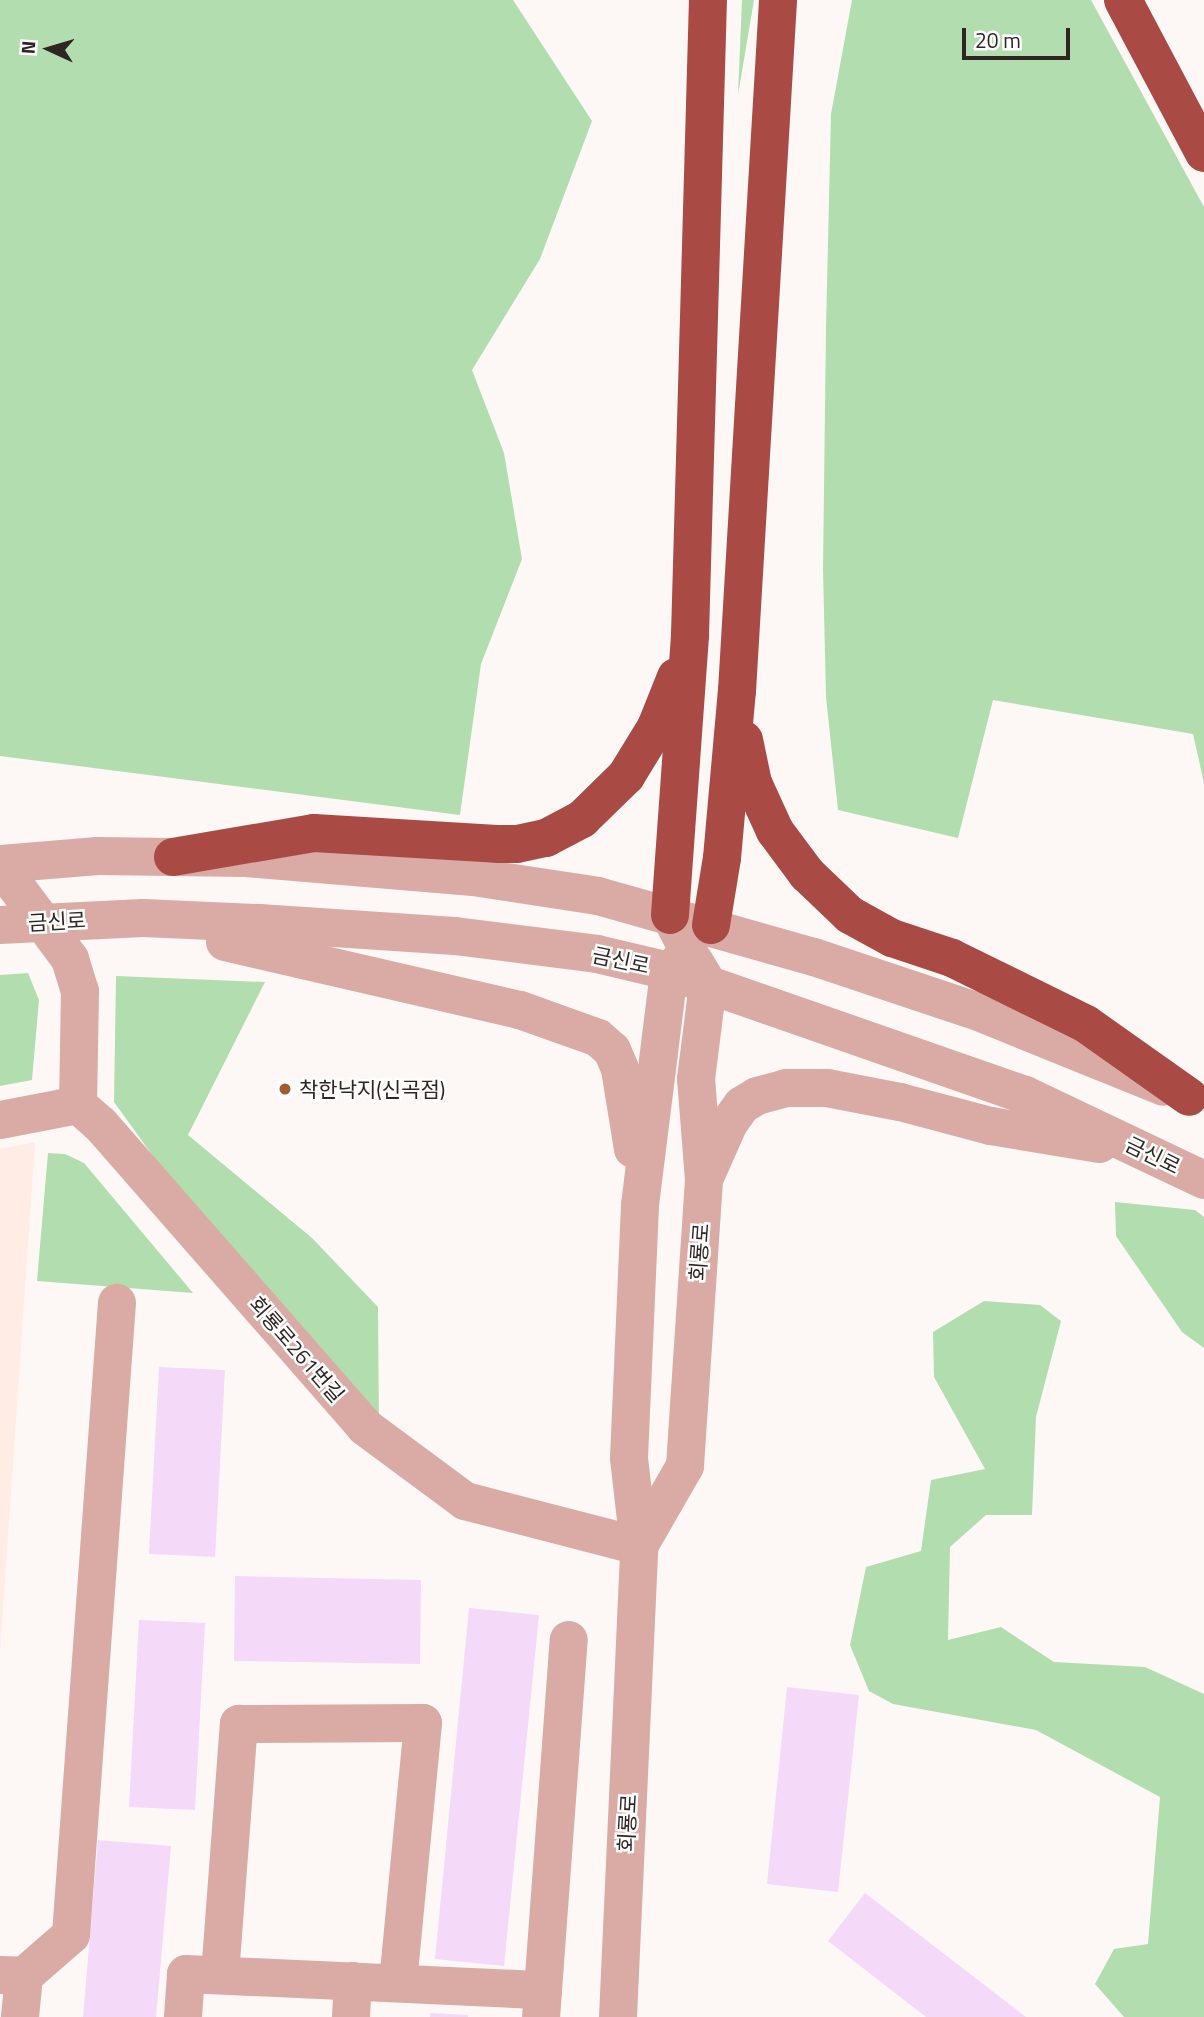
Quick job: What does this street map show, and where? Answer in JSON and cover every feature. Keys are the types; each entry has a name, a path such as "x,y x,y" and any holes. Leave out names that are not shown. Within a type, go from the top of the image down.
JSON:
{"highway":[{"path":"670,915 690,635 708,0"},
{"path":"690,949 722,858 737,691 778,0"},
{"path":"1123,0 1204,153"},
{"path":"173,857 314,833 517,844 561,832 600,803 634,764 665,708 690,635"},
{"path":"737,691 747,760 764,810 791,854 837,904 876,931 952,958 1086,1024 1196,1101"}],"street":[{"name":"금신로","path":"5,864 98,856 246,858 473,877 598,896 670,915 708,984 1025,1095 1204,1180"},
{"path":"0,1120 78,1105 80,991 70,959 5,864"},
{"name":"금신로","path":"16,923 143,918 455,936 597,954 690,949 981,1013 1196,1101"},
{"path":"16,923 142,930 249,946 520,1010 598,1038 612,1050 624,1087 640,1205"},
{"name":"회룡로","path":"618,2017 639,1546 629,1458 640,1205 690,949"},
{"name":"회룡로","path":"639,1546 685,1466 704,1180 696,1079 708,984"},
{"path":"704,1180 729,1123 742,1105 773,1091 806,1087 900,1102 991,1126 1143,1151"},
{"name":"회룡로261번길","path":"78,1105 101,1125 365,1427 465,1501 639,1546"},
{"path":"20,2017 12,1975 71,1935 117,1303"},
{"path":"183,2017 186,1974 220,1975 352,1999 398,1983 542,2003 569,1640"},
{"path":"220,1975 239,1724 423,1723 398,1983"}],"shaded area":[{"path":"35,1142 0,1654 0,1149"}],"green space":[{"path":"0,0 513,0 592,121 540,259 472,370 504,453 522,559 481,664 460,815 0,756"},
{"path":"742,0 754,0 738,95"},
{"path":"852,0 1091,0 1204,207 1204,783 1193,734 993,700 958,838 838,810 826,697 823,568 826,328 831,114"},
{"path":"28,973 39,1000 32,1080 0,1086 0,975"},
{"path":"116,976 265,982 188,1135 312,1238 378,1307 379,1430 168,1177 114,1102"},
{"path":"48,1153 65,1154 84,1163 193,1293 37,1281"},
{"path":"1115,1202 1195,1210 1204,1217 1204,1348 1182,1332 1116,1236"},
{"path":"984,1301 1040,1305 1061,1321 1036,1417 1032,1515 986,1515 950,1547 948,1640 1001,1627 1054,1662 1145,1667 1204,1694 1204,2017 1124,2017 1095,1984 1114,1949 1148,1944 1160,1797 1036,1730 893,1704 869,1691 850,1645 866,1567 921,1551 931,1480 985,1469 934,1377 933,1332"}],"building":[{"path":"159,1367 225,1370 215,1557 149,1554"},
{"path":"235,1576 421,1580 420,1664 234,1661"},
{"path":"469,1608 539,1615 504,1966 435,1959"},
{"path":"139,1620 205,1623 195,1810 129,1807"},
{"path":"787,1687 859,1695 838,1892 767,1884"},
{"path":"98,1840 171,1846 156,2017 83,2017"},
{"path":"865,1893 1026,2017 926,2017 828,1941"},
{"path":"430,2013 468,2015 468,2017 430,2017"}],"place":[{"name":"착한낙지(신곡점)","path":"285,1089"}]}
